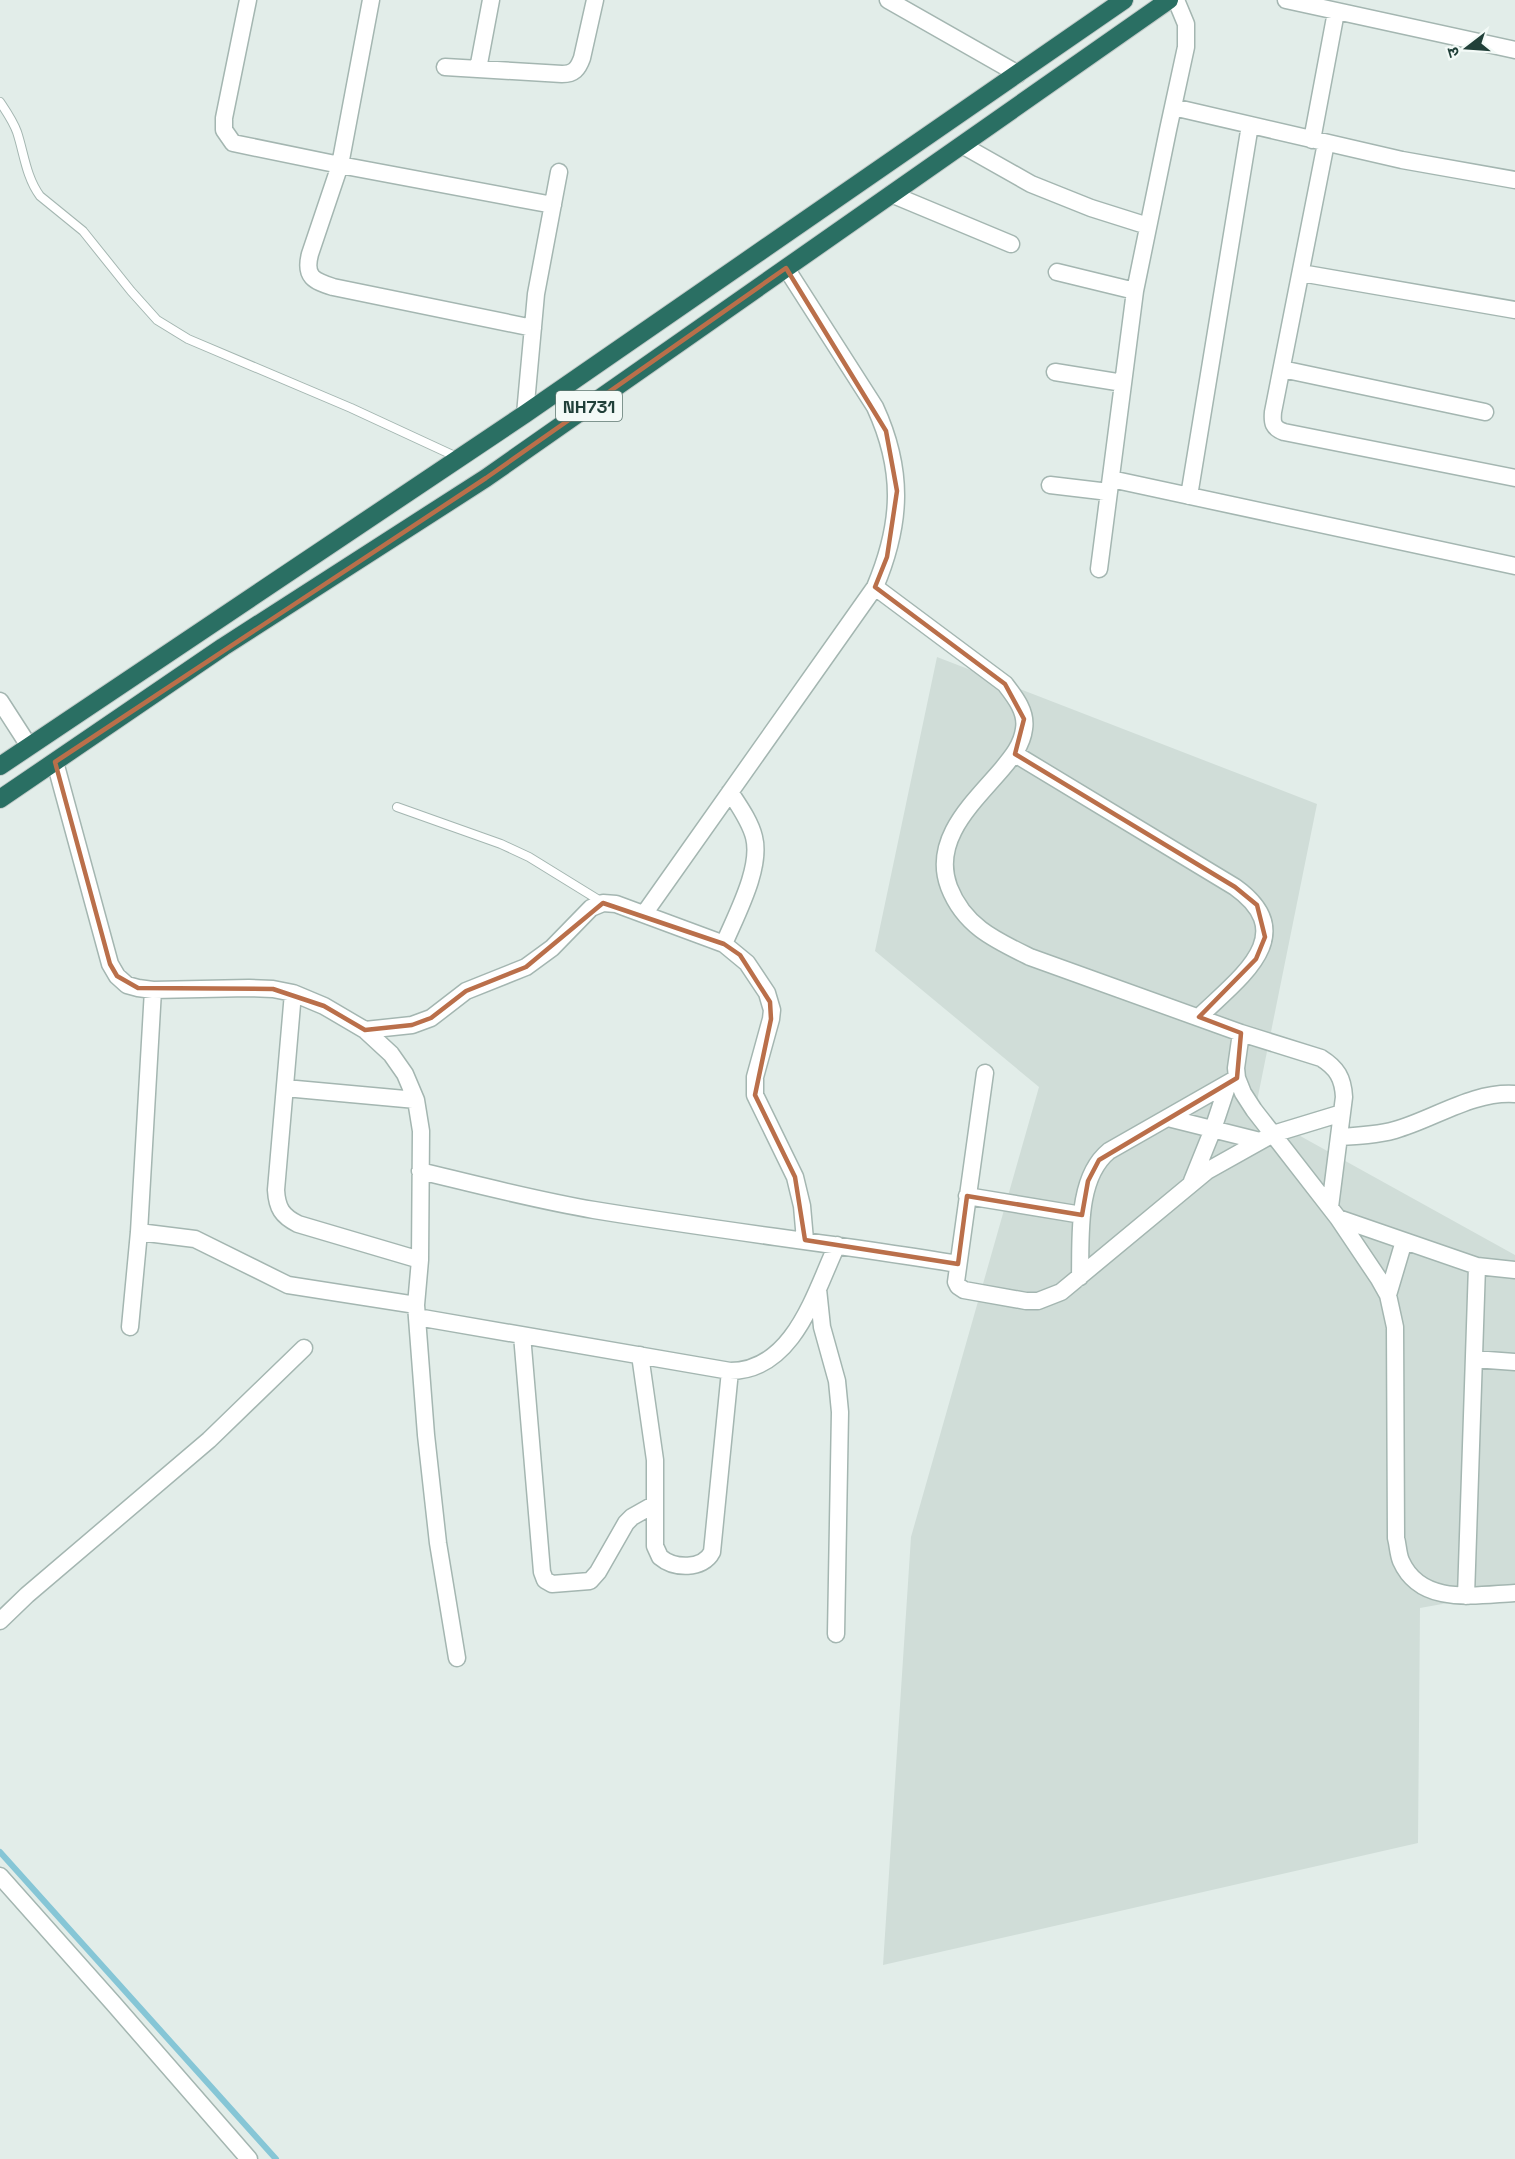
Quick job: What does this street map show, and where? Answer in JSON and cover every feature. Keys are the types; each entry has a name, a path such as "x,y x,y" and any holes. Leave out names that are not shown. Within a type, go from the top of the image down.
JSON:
{"highway":[{"name":"NH731","path":"0,766 525,414 1124,0"},
{"name":"NH731","path":"0,799 223,647 486,478 1169,0"}],"street":[{"path":"248,0 224,118 224,130 233,143 553,205"},
{"path":"371,0 340,165 310,254 308,268 313,279 333,287 533,328"},
{"path":"478,69 491,0"},
{"path":"445,68 562,75 576,70 582,58 595,0"},
{"path":"888,0 1018,74"},
{"path":"1099,569 1135,291 1186,47 1187,33 1183,14 1176,0"},
{"path":"1286,0 1515,51"},
{"path":"1336,12 1301,273 1273,423 1278,430 1515,478"},
{"path":"1173,107 1402,160 1515,180"},
{"path":"1189,496 1250,125"},
{"path":"962,145 1031,184 1091,208 1148,226"},
{"path":"525,414 536,294 559,172"},
{"path":"891,194 1011,244"},
{"path":"644,914 875,586 887,557 893,530 897,491 893,459 886,431 875,407 786,268"},
{"path":"1057,272 1135,291"},
{"path":"1301,273 1515,310"},
{"path":"1282,369 1485,412"},
{"path":"1055,372 1123,383"},
{"path":"1050,485 1110,485 1189,496 1515,566"},
{"path":"875,586 1005,684 1015,696 1024,719 1022,739 1015,754 959,820 948,840 944,861 946,880 964,916 999,942 1030,957 1241,1033 1321,1058 1332,1065 1343,1084 1334,1213"},
{"path":"0,701 29,746"},
{"path":"1015,754 1235,886 1257,905 1265,927 1263,947 1256,959 1239,978 1199,1017"},
{"path":"56,762 110,964 117,976 127,985 153,990 249,988 293,993 324,1006 365,1030 391,1054 405,1074 416,1100 421,1131 420,1260 416,1311 426,1435 438,1543 457,1658"},
{"path":"724,944 751,876 756,850 751,827 730,792"},
{"path":"365,1030 412,1025 431,1018 466,992 526,967 552,948 591,908 603,903 616,904 724,944 740,955 754,971 770,1002 771,1019 755,1077 755,1095 795,1176 802,1206 805,1240"},
{"path":"130,1327 139,1232 153,990"},
{"path":"293,993 276,1190 280,1212 286,1219 298,1224 420,1260"},
{"path":"1191,1185 1232,1081 1241,1033"},
{"path":"985,1073 956,1282 961,1289 1026,1301 1038,1301 1054,1295 1214,1167 1266,1138 1342,1113"},
{"path":"1080,1276 1082,1215 1088,1181 1099,1160 1109,1151 1232,1081"},
{"path":"1232,1081 1248,1102 1266,1138 1334,1213 1388,1295 1395,1327 1396,1538 1401,1560 1410,1575 1422,1587 1433,1592 1466,1596 1515,1593"},
{"path":"285,1088 416,1100"},
{"path":"1339,1137 1394,1131 1480,1098 1496,1094 1515,1094"},
{"path":"1168,1118 1266,1138"},
{"path":"420,1172 594,1210 958,1264"},
{"path":"967,1196 1082,1215"},
{"path":"1334,1213 1404,1241 1477,1266 1515,1270"},
{"path":"139,1232 195,1239 288,1285 522,1335 730,1371 755,1368 783,1347 797,1329 837,1245"},
{"path":"1388,1295 1404,1241"},
{"path":"1466,1596 1477,1266"},
{"path":"818,1287 822,1327 838,1388 840,1412 836,1634"},
{"path":"522,1335 542,1572 545,1580 552,1584 590,1581 598,1572 626,1523 632,1517 656,1504"},
{"path":"0,1621 27,1595 201,1447 304,1348"},
{"path":"640,1355 655,1460 655,1546 660,1557 673,1564 688,1566 701,1564 709,1558 713,1544 730,1371"},
{"path":"1474,1359 1515,1362"},
{"path":"0,1876 249,2159"}],"lane":[{"path":"0,102 16,129 35,189 48,203 83,231 130,291 158,320 188,339 351,408 459,458"},
{"path":"397,807 501,844 529,857 603,903"}],"highlighted area":[{"path":"786,268 886,431 897,491 887,557 875,587 1005,684 1024,719 1015,754 1235,887 1257,905 1265,937 1256,959 1199,1017 1241,1033 1237,1078 1099,1160 1088,1181 1082,1215 967,1196 958,1264 805,1240 795,1177 755,1095 771,1019 770,1002 740,955 724,944 603,903 526,967 466,991 431,1018 412,1025 365,1030 324,1006 273,989 138,988 117,976 110,964 55,762 486,478"}],"shaded area":[{"path":"937,657 1317,804 1255,1111 1515,1255 1515,1591 1420,1608 1418,1843 883,1965 911,1537 1039,1087 875,951"}],"waterway":[{"path":"0,1852 276,2159"}]}
